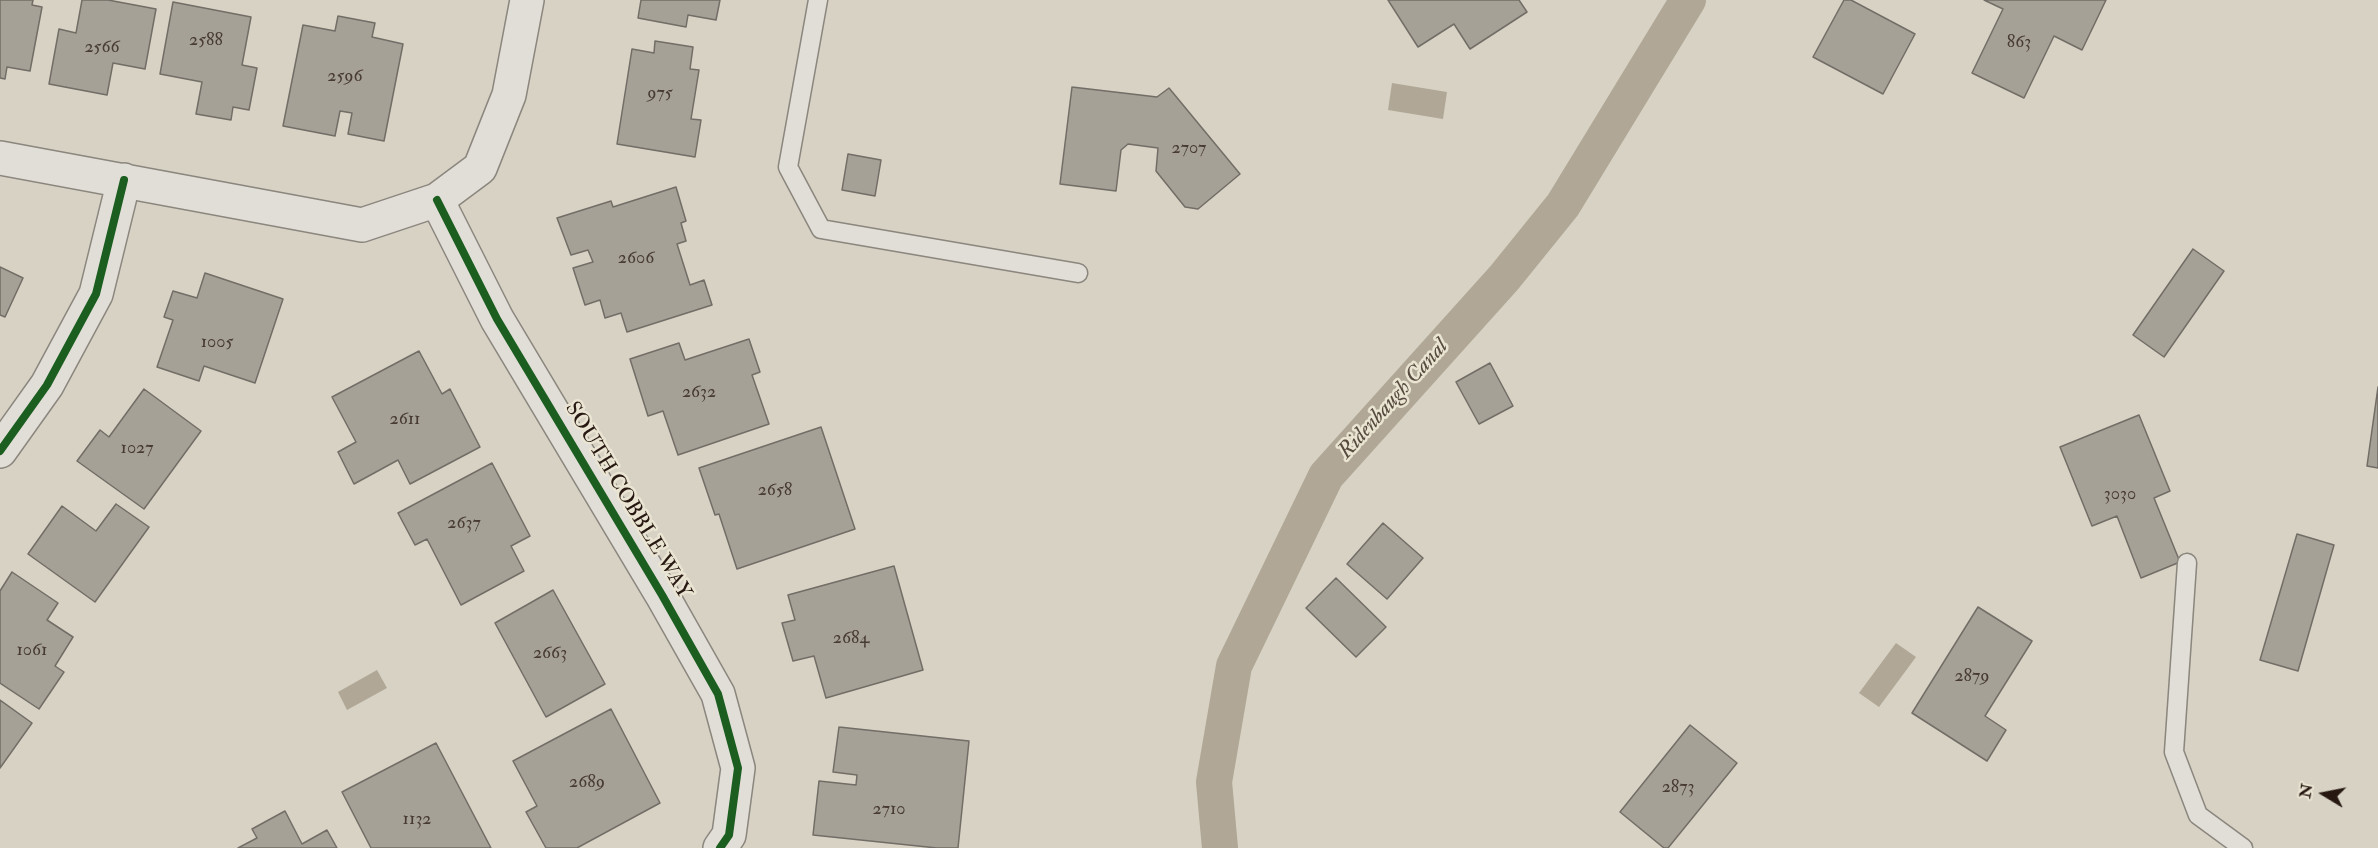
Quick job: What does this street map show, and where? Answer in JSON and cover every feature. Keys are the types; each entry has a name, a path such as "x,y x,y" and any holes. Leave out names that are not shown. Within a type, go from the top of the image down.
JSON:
{"street":[{"path":"0,158 362,225 437,200 480,168 509,95 527,0"},
{"path":"0,451 47,385 96,294 124,180"},
{"name":"SOUTH COBBLE WAY","path":"437,200 497,319 657,586 718,694 738,768 725,842"}],"lane":[{"path":"818,0 788,168 821,230 1078,273"},
{"path":"2187,563 2174,752 2198,815 2243,848"}],"shaded area":[{"path":"1392,83 1447,92 1443,119 1388,110"},
{"path":"1896,643 1916,657 1879,707 1859,693"},
{"path":"377,670 387,688 347,710 338,692"}],"building":[{"path":"0,0 33,0 32,5 42,7 30,71 7,67 5,79 0,78"},
{"path":"82,0 108,0 156,9 145,69 113,63 107,95 49,84 59,29 76,33"},
{"path":"641,0 720,0 716,20 688,15 686,27 638,18"},
{"path":"1388,0 1519,0 1527,12 1470,49 1454,24 1418,47"},
{"path":"1844,0 1851,0 1915,34 1883,94 1813,57"},
{"path":"1984,0 2106,0 2082,50 2054,36 2024,98 1972,73 2003,9"},
{"path":"173,2 251,17 242,65 257,68 249,110 233,107 231,120 196,114 202,82 160,74"},
{"path":"338,16 375,23 372,37 403,44 384,141 348,134 352,113 340,111 335,136 283,126 303,25 335,31"},
{"path":"655,41 693,47 690,69 699,70 691,119 701,120 695,157 617,144 632,49 654,53"},
{"path":"1072,87 1157,97 1169,88 1240,174 1198,209 1185,207 1156,171 1158,148 1128,144 1121,150 1116,191 1060,184"},
{"path":"848,154 881,160 875,196 842,190"},
{"path":"676,187 686,221 681,223 686,241 677,244 690,285 704,280 712,305 627,332 621,313 605,318 600,300 585,305 573,268 593,262 588,250 571,255 557,218 611,201 613,207"},
{"path":"2193,249 2224,271 2164,357 2133,335"},
{"path":"0,267 23,278 5,317 0,315"},
{"path":"205,273 283,299 255,383 204,366 199,381 157,367 173,320 164,317 173,291 197,298"},
{"path":"749,339 760,372 752,375 769,424 678,455 663,411 648,416 630,359 679,343 685,360"},
{"path":"419,351 442,394 450,389 480,447 410,484 398,460 354,484 338,452 356,442 332,397"},
{"path":"1490,363 1513,406 1479,424 1456,382"},
{"path":"2378,387 2378,468 2367,466"},
{"path":"144,389 201,431 144,509 77,461 100,430 109,437"},
{"path":"2139,415 2170,491 2154,498 2180,562 2141,578 2117,516 2092,526 2060,447"},
{"path":"821,427 855,529 737,569 719,514 715,515 699,468"},
{"path":"492,463 530,536 511,546 524,571 461,605 427,539 415,545 398,513"},
{"path":"116,504 149,527 95,602 28,554 62,506 96,531"},
{"path":"1383,523 1423,558 1387,599 1347,564"},
{"path":"2297,534 2334,545 2298,671 2260,660"},
{"path":"894,566 923,670 826,698 814,656 793,661 782,623 795,620 788,595"},
{"path":"12,572 58,603 47,620 73,637 55,666 64,672 39,709 0,683 0,591"},
{"path":"1336,578 1386,627 1356,657 1306,608"},
{"path":"553,590 605,684 546,717 495,623"},
{"path":"1978,607 2032,641 1985,716 2006,730 1987,761 1912,713"},
{"path":"0,700 32,723 0,768"},
{"path":"611,709 660,803 577,848 546,848 526,812 537,806 513,761"},
{"path":"1690,725 1737,763 1668,848 1664,848 1620,812"},
{"path":"839,727 969,741 958,848 937,848 813,835 819,781 856,785 857,775 833,772"},
{"path":"436,743 491,848 371,848 342,792"},
{"path":"285,811 302,844 327,830 337,848 238,848 257,838 252,829"}],"waterway":[{"name":"Ridenbaugh Canal","path":"1220,848 1214,782 1234,666 1326,476 1504,278 1563,205 1688,0"}],"cycle path":[{"path":"0,451 47,385 96,294 124,180"},
{"path":"437,200 497,319 662,595 718,694 738,768 729,835 720,848"}]}
